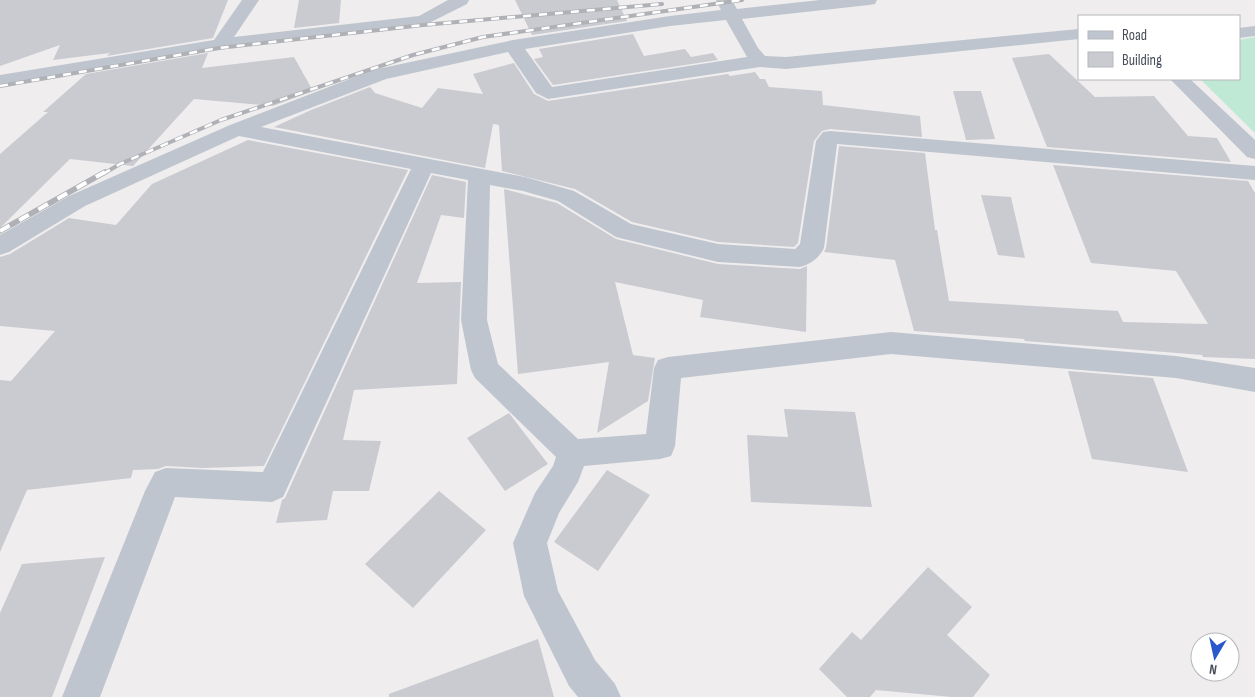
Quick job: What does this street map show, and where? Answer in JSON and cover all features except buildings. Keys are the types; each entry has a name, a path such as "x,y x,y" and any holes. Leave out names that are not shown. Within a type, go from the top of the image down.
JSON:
{"street":[{"path":"220,44 251,0"},
{"path":"0,81 220,44 423,21 461,0"},
{"path":"0,246 77,201 237,129 380,74 513,45 670,21 728,7 869,0"},
{"path":"728,7 750,50 760,62"},
{"path":"1240,33 1255,31"},
{"path":"513,45 542,89 548,93 760,62 786,63 1078,34"},
{"path":"1180,80 1255,152"},
{"path":"237,129 524,184 566,196 624,231 718,253 800,258 812,248 827,141 830,137 1255,173"},
{"path":"81,697 166,482 272,487 424,164"},
{"path":"479,175 474,320 485,370 572,453 660,446 668,368 891,343 1176,367 1255,380"},
{"path":"572,453 567,472 546,504 530,543 542,596 582,674 602,697"}],"green space":[{"path":"1255,37 1255,133 1201,80 1240,80 1240,40"}],"railway":[{"path":"103,174 120,164 221,120 413,55 483,37 742,0"},
{"path":"0,86 219,48 423,25 662,4"},
{"path":"0,231 105,172"}]}
